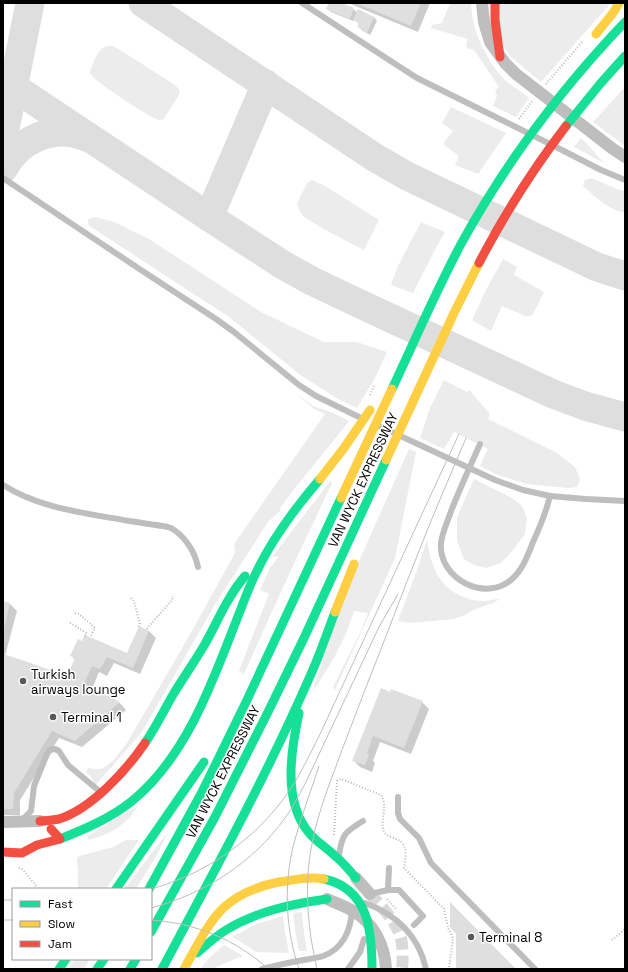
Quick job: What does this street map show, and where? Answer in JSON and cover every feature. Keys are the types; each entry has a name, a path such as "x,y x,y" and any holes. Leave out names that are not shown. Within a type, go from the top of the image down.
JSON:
{"main road":[{"path":"495,3 495,20 500,57"},
{"path":"588,43 613,14 619,3"},
{"name":"VAN WYCK EXPRESSWAY","path":"151,888 202,792 247,700 445,275 474,221 539,122 564,90 625,22"},
{"name":"VAN WYCK EXPRESSWAY","path":"152,930 215,817 269,710 481,259 504,218 532,174 579,109 625,56"},
{"path":"539,122 566,75"},
{"path":"595,90 614,80"},
{"path":"3,852 22,853 37,845 60,839 102,820 131,802 154,780 187,734 205,698 250,587 265,555 291,514 329,469 379,397 403,366"},
{"path":"420,386 421,401"},
{"path":"403,451 412,430"},
{"path":"162,969 257,790 317,660 358,554"},
{"path":"40,821 52,821 64,817 80,808 101,792 122,772 147,741 239,583 265,555"},
{"path":"192,680 204,645"},
{"path":"302,694 292,757 293,791 296,807 301,822 306,829 318,842 339,859 356,878"},
{"path":"117,888 247,700"},
{"path":"22,820 58,812 85,809 102,804"},
{"path":"40,821 60,839"},
{"path":"185,966 203,932 213,917 227,904 238,896 298,870 306,869"},
{"path":"338,871 356,878"},
{"path":"263,886 313,877 342,885 357,898 367,918 371,938 372,969"},
{"path":"185,966 222,932 243,920 266,911 303,902 327,899"},
{"path":"59,969 65,960"},
{"path":"98,969 103,960"},
{"path":"105,969 110,960"},
{"path":"130,969 135,960"}],"street":[{"path":"482,3 482,15 490,42 500,57 510,68 625,157"},
{"path":"3,818 40,821"},
{"path":"3,822 22,820"},
{"path":"356,878 370,894"},
{"path":"327,899 355,912 365,920 378,937 385,957 386,969"}],"lane":[{"path":"302,3 407,72 436,88 601,170 625,180"},
{"path":"3,178 216,319 299,385 334,406 495,480 523,490 550,496 625,501"},
{"path":"480,444 455,501 442,535 441,542 441,550 446,566 461,581 468,585 483,588 497,587 511,580 526,558 545,515 550,496"},
{"path":"3,484 26,497 52,506 170,528 183,538 191,548 198,567"},
{"path":"22,820 31,811 34,786 50,750 54,749 60,751 68,765 101,792"},
{"path":"398,797 398,813 400,820 419,838 431,863 535,969"},
{"path":"339,859 341,840 349,830 363,821"},
{"path":"388,890 389,868"},
{"path":"262,969 321,957 335,950 348,931 352,916 349,896 342,885"},
{"path":"370,894 388,890 399,890 424,916 414,924"},
{"path":"327,899 338,898 359,901 379,908 399,921 415,941 423,958 426,969"},
{"path":"348,969 363,945 367,918"}],"path":[{"path":"147,629 172,600 173,596"},
{"path":"131,598 134,602 140,624 138,628"},
{"path":"75,613 79,614 95,628 90,637"},
{"path":"70,623 86,633 84,638"},
{"path":"334,836 337,782 341,780 382,795 385,808 383,830 401,841 405,850 404,868 444,909 448,928 453,938 449,969"},
{"path":"17,867 22,869 37,887"},
{"path":"612,940 625,929"}],"shaded area":[{"path":"450,3 471,3 476,32 491,62 504,79 529,98 516,117 493,106 497,96 495,90 499,87 474,50 467,48 466,45 468,39 431,28 432,25 442,23"},
{"path":"491,3 611,3 541,82 511,57 505,49"},
{"path":"107,46 113,46 120,50 179,89 180,93 164,119 160,120 138,109 93,77 90,73 96,57 101,50"},
{"path":"625,87 625,146 593,122"},
{"path":"451,107 506,133 478,174 455,165 459,156 443,144 453,131 442,123"},
{"path":"581,138 587,144 604,163 574,147"},
{"path":"592,178 619,190 625,191 625,212 608,206 583,186 585,180"},
{"path":"312,180 325,186 379,220 364,250 304,217 297,204 308,182"},
{"path":"95,217 114,222 149,239 261,312 324,342 357,342 387,352 374,380 357,408 338,399 299,374 229,317 88,225 88,220"},
{"path":"421,222 445,232 413,293 391,285 398,266"},
{"path":"503,259 517,267 514,275 544,292 531,316 525,316 502,306 491,331 472,320"},
{"path":"444,380 467,392 469,390 490,414 488,419 557,453 575,467 580,479 577,487 569,488 526,484 496,474 480,466 488,449 454,432 444,449 420,438 430,408"},
{"path":"295,393 313,406 331,412 349,421 288,497 280,508 281,510 268,522 214,606 142,732 95,786 91,777 86,772 88,768 102,769 113,761 127,743 235,553 234,544 325,414 314,409"},
{"path":"409,449 416,452 395,558 335,690 333,687 361,631 368,613 354,611 341,644 312,693 347,588"},
{"path":"474,479 512,498 522,506 527,518 525,534 513,550 501,563 487,568 474,565 464,559 457,541 457,517"},
{"path":"331,480 332,483 244,674 239,671 269,594 260,590 270,568 279,556 272,557"},
{"path":"427,540 436,573 446,586 472,600 487,601 501,598 493,603 454,619 409,623 398,621"},
{"path":"138,806 129,818 117,828 104,835 89,840 87,836"},
{"path":"168,832 157,855 137,888 125,888"},
{"path":"126,840 139,840 107,888 78,888 77,858 79,856 113,847"},
{"path":"302,912 307,951 299,951 295,930 293,913"},
{"path":"283,916 289,953 256,952 232,937 256,924"},
{"path":"224,945 243,956 213,969 200,969 211,956"},
{"path":"74,960 89,960 84,969 68,969"}],"building":[{"path":"329,3 342,3 354,8 350,19 326,9"},
{"path":"356,3 421,3 411,26"},
{"path":"358,9 374,17 367,33 362,31 363,29 357,27 359,23 353,20"},
{"path":"3,601 10,603 4,630 3,630"},
{"name":"Terminal 1","path":"139,626 149,631 133,668 107,657 100,669 92,666 84,684 120,702 75,741 52,731 14,793 13,809 3,809 3,654 67,676 75,658 70,656 78,639 82,641 85,635 127,653"},
{"path":"381,688 390,692 391,689 423,701 404,748 373,736 365,765 352,761"},
{"name":"Terminal 8","path":"450,902 516,969 456,969 456,934 450,927"}],"taxiway":[{"path":"3,139 30,3"},
{"path":"143,3 374,157 407,176 597,267 625,276"},
{"path":"3,80 209,217 283,265 312,281 553,394 585,406 625,417"},
{"path":"209,217 266,84"},
{"path":"3,169 18,150 27,142 38,137 50,133 62,132 74,133 86,137"}],"tunnel":[{"path":"370,894 388,914 399,932 403,957 402,969"}],"tram line":[{"path":"152,889 194,873 233,849 267,818 282,801 295,782 322,730 459,434"},
{"path":"317,969 311,939 307,894 311,849 318,818 343,748 407,581 466,438"},
{"path":"152,908 190,894 226,875 243,863 258,849 285,818 305,784 379,627 398,594"},
{"path":"299,969 291,940 289,925 287,895 289,866 301,819 319,766"},
{"path":"3,900 12,900"},
{"path":"3,920 12,920"},
{"path":"152,920 183,925 214,934 256,958 268,969"}],"traffic: fast":[{"path":"392,389 461,244 497,184 516,155 557,100 601,47 625,22"},
{"path":"566,126 625,56"},
{"path":"152,930 215,817 269,710 386,460"},
{"path":"60,839 98,823 124,807 151,784 167,764 182,742 206,696 248,591 263,558 302,500 320,479"},
{"path":"150,888 202,792 247,700 341,498"},
{"path":"145,743 205,644 228,601 245,576"},
{"path":"162,969 240,823 294,712 335,612"},
{"path":"299,713 293,743 291,775 295,807 301,821 310,834 341,861 356,878"},
{"path":"117,888 204,762"},
{"path":"324,879 339,884 350,892 359,902 369,926 372,969"},
{"path":"197,953 222,932 238,923 262,913 301,903 327,899"},
{"path":"59,969 65,960"},
{"path":"97,969 103,960"},
{"path":"130,969 135,960"}],"traffic: slow":[{"path":"596,34 619,3"},
{"path":"386,460 454,313 479,263"},
{"path":"341,498 392,389"},
{"path":"320,479 344,448 370,410"},
{"path":"335,612 354,564"},
{"path":"184,969 210,924 230,902 259,887 279,882 307,878 324,879"}],"traffic: jam":[{"path":"495,3 495,20 500,57"},
{"path":"479,263 498,227 542,159 566,126"},
{"path":"40,821 59,819 83,807 118,777 145,743"},
{"path":"3,852 22,853 37,845 60,839 51,829"}],"place":[{"name":"Turkish airways lounge","path":"23,681"},
{"name":"Terminal 1","path":"53,717"},
{"name":"Terminal 8","path":"471,937"}]}
